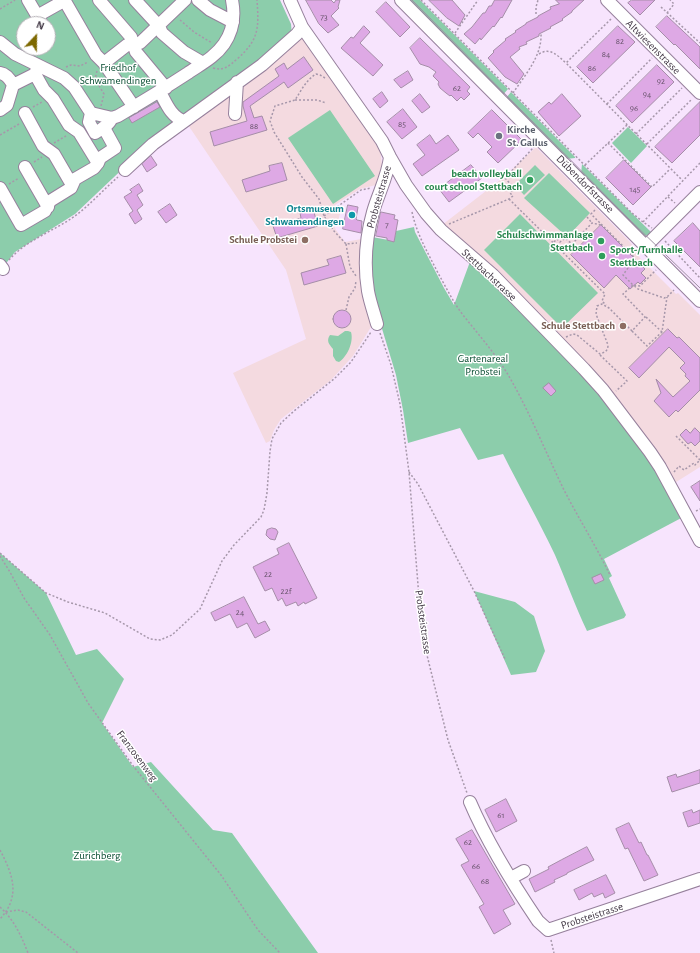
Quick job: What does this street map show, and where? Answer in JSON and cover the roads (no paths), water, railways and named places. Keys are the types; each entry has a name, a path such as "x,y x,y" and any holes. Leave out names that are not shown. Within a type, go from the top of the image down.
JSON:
{"street":[{"path":"28,0 38,16"},
{"path":"99,0 131,37 136,52 163,90 174,116 184,121"},
{"path":"135,0 159,26 162,33 202,63"},
{"path":"99,60 127,45 140,43 185,0"},
{"path":"198,0 210,10 233,22"},
{"path":"0,42 37,70 70,82 94,114 112,118 163,90 216,54 228,38 233,22 232,0"},
{"name":"Stettbachstrasse","path":"290,0 302,27 382,141 413,195 441,230 493,275 584,369 609,398 650,452 700,541"},
{"name":"Dübendorfstrasse","path":"401,0 700,301"},
{"name":"Altwiesenstrasse","path":"607,0 698,95"},
{"path":"44,16 61,1 66,3 99,60 134,107"},
{"path":"125,170 153,144 262,65 297,34 302,27"},
{"path":"0,110 7,105 13,85 37,70"},
{"path":"37,70 44,90 53,99 69,125 79,132 98,163"},
{"path":"0,73 5,74 13,85"},
{"path":"235,114 237,82"},
{"path":"28,113 43,146 52,146 54,154 72,185"},
{"path":"94,114 89,122 95,133 104,128 112,118"},
{"path":"3,187 21,225 45,211 50,201 71,188 75,179 94,168 100,158 115,148 104,128"},
{"name":"Probsteistrasse","path":"377,324 368,291 366,265 367,242 372,214 389,166 390,157"},
{"path":"29,167 48,207"},
{"path":"646,246 700,192"},
{"name":"Probsteistrasse","path":"470,802 491,846 538,921 548,930 700,880"},
{"path":"511,878 524,870"}],"tram line":[{"path":"412,0 631,221 700,288"}],"place":[{"name":"Kirche St. Gallus","path":"499,136"},
{"name":"beach volleyball court school Stettbach","path":"530,180"},
{"name":"Ortsmuseum Schwamendingen","path":"352,215"},
{"name":"Schule Probstei","path":"305,240"},
{"name":"Schulschwimmanlage Stettbach","path":"601,241"},
{"name":"Sport-/Turnhalle Stettbach","path":"602,256"},
{"name":"Schule Stettbach","path":"623,326"}],"park label":[{"name":"Friedhof Schwamendingen","path":"118,74"},
{"name":"Gartenareal Probstei","path":"483,365"},
{"name":"Zürichberg","path":"97,856"}]}
